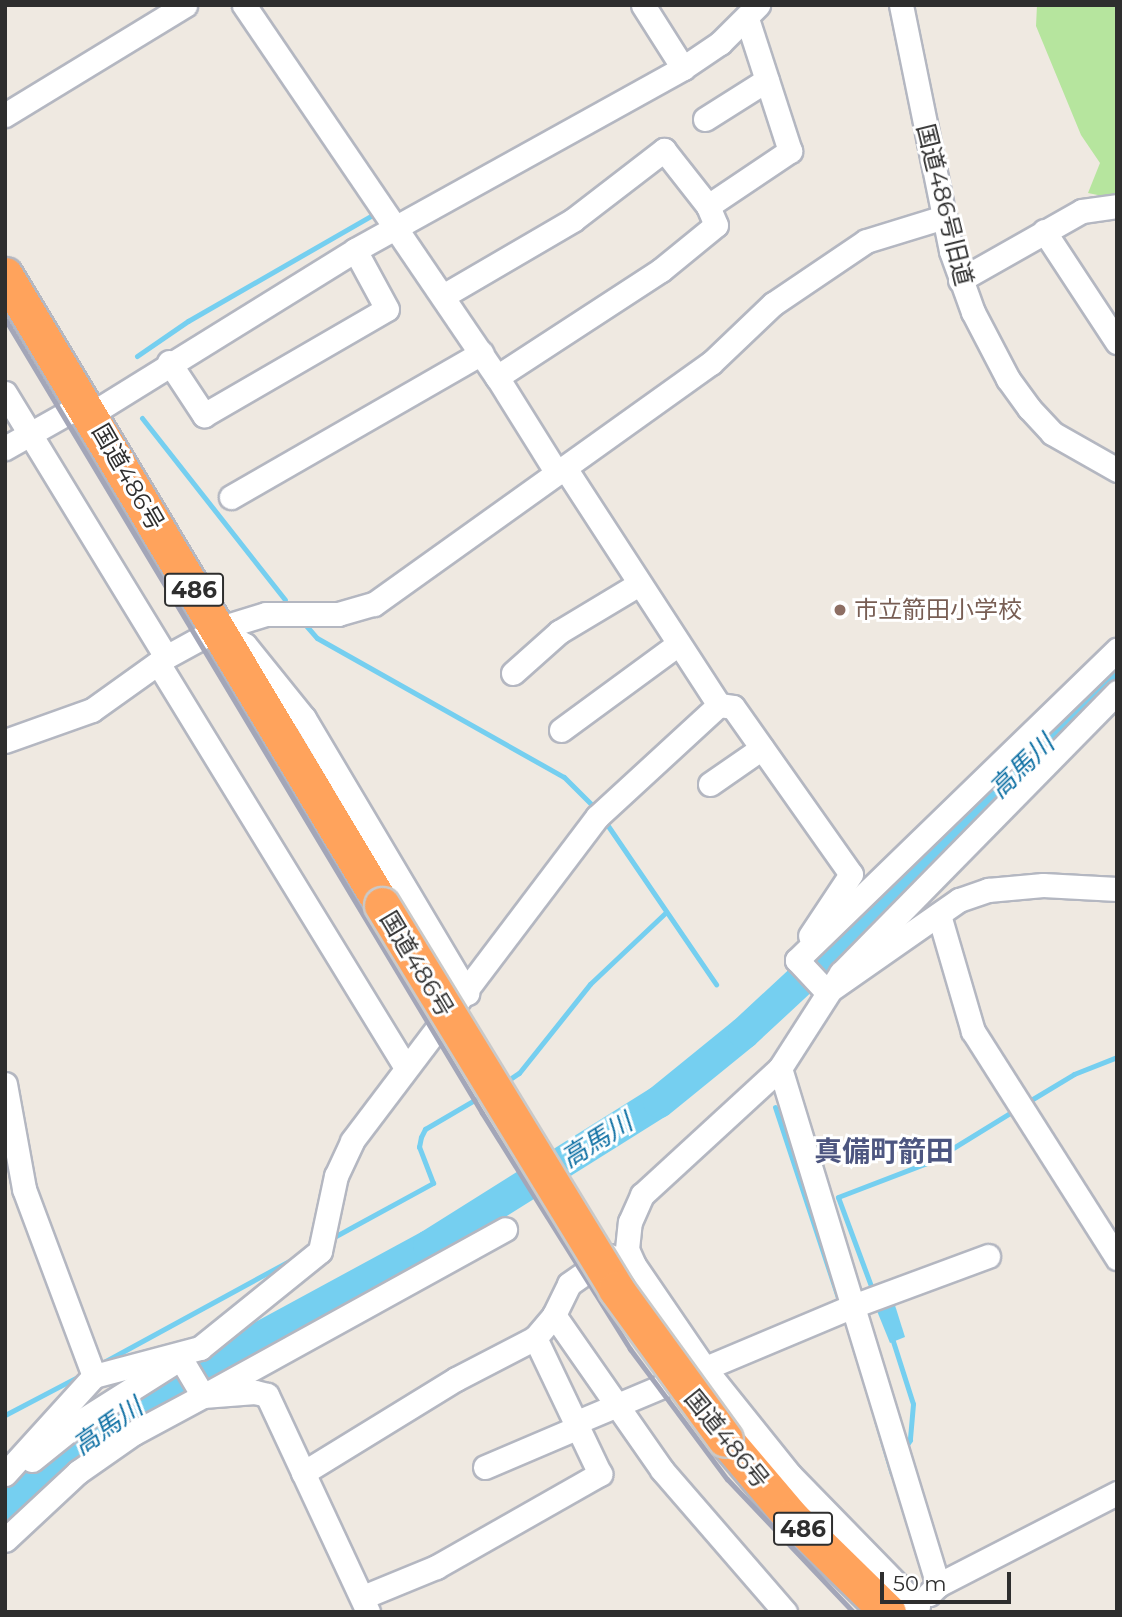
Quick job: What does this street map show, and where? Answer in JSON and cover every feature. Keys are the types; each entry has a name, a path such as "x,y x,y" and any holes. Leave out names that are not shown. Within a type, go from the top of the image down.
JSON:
{"highway":[{"name":"国道486号","path":"5,275 88,408 382,905 616,1289 724,1439 792,1518 910,1610"}],"street":[{"path":"5,115 185,5"},
{"path":"244,5 719,705 733,707 851,874 800,963"},
{"path":"643,5 683,68"},
{"name":"国道486号旧道","path":"901,5 944,217 960,280 989,346 1029,408 1052,433 1117,470"},
{"path":"5,448 88,408 394,227 683,68 753,9 768,80 790,151 708,206"},
{"path":"705,119 768,80"},
{"path":"443,296 573,220 664,150 708,206 716,225 661,270 497,377"},
{"path":"960,280 1082,211 1117,206"},
{"path":"5,741 78,717 162,660 217,629 266,614 338,614 374,604 711,363 773,303 845,254 866,242 944,217"},
{"path":"1044,231 1117,342"},
{"path":"169,362 204,415 387,309 355,250"},
{"path":"231,496 481,353"},
{"path":"5,393 406,1068"},
{"path":"513,673 559,632 639,584"},
{"path":"217,629 245,645 304,718 467,993"},
{"path":"561,730 678,644"},
{"path":"800,963 1117,650"},
{"path":"1117,692 823,989 780,1068 642,1195 630,1222 627,1249 705,1369 790,1475 910,1610 938,1586 1117,1493"},
{"path":"5,1483 78,1423 189,1357 320,1251 337,1176 352,1141 601,814 719,705"},
{"path":"710,784 762,748"},
{"path":"823,989 959,900 988,890 1043,885 1117,889"},
{"path":"939,915 972,1031 1117,1258"},
{"path":"800,963 823,989"},
{"path":"780,1068 858,1305 938,1586"},
{"path":"5,1084 24,1189 94,1376"},
{"path":"5,1540 108,1450 200,1392 505,1229"},
{"path":"303,1473 456,1379 535,1338 554,1315 569,1284 617,1251 627,1249"},
{"path":"485,1467 615,1405 858,1305 988,1256"},
{"path":"554,1315 615,1405 688,1502 785,1612"},
{"path":"200,1392 267,1395 366,1604 600,1474 535,1338"},
{"path":"5,1474 94,1376 189,1357"},
{"path":"189,1357 200,1392"}],"green space":[{"path":"1037,5 1117,5 1117,199 1088,193 1100,163 1081,135 1036,26"}],"water":[{"path":"893,1299 905,1337 890,1343 875,1306"}],"waterway":[{"path":"137,356 188,321 372,215 369,206"},
{"path":"142,418 285,600"},
{"path":"303,622 317,638 564,777 596,809"},
{"name":"高馬川","path":"5,1510 46,1470 160,1392 429,1246 659,1102 744,1033 830,953 1117,675"},
{"path":"604,820 716,984"},
{"path":"504,1083 519,1073 590,984 665,913"},
{"name":"高馬川","path":"741,1027 747,1040"},
{"path":"1026,1103 1074,1074 1117,1057"},
{"path":"334,1237 433,1183 419,1147 425,1129 483,1095"},
{"path":"775,1107 841,1307"},
{"path":"874,1294 838,1197 932,1161 1015,1110"},
{"path":"102,1363 293,1259"},
{"path":"891,1335 913,1404 910,1440 904,1449"},
{"path":"5,1415 83,1374"},
{"path":"876,1420 892,1474"}],"railway":[{"path":"5,319 482,1113 630,1349 727,1479 853,1612"}],"place":[{"name":"市立箭田小学校","path":"840,610"}],"district":[{"name":"真備町箭田","path":"884,1151"}]}
